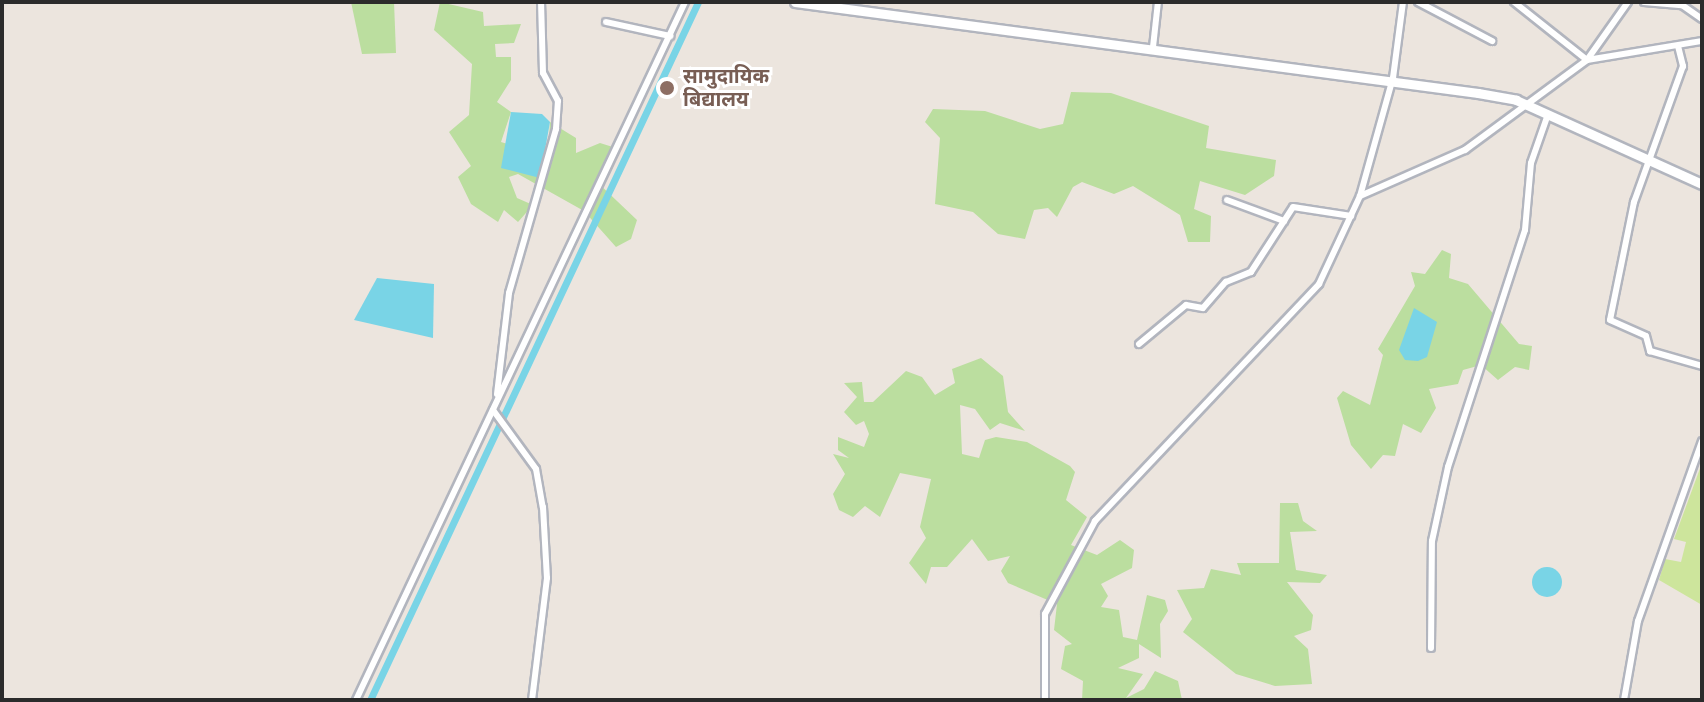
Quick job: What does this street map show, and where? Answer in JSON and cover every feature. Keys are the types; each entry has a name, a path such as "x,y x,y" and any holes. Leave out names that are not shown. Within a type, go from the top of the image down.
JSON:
{"main road":[{"path":"795,2 1393,78 1524,104 1648,165 1702,184"}],"street":[{"path":"356,700 496,412 509,293 556,129 558,101 543,73 541,2"},
{"path":"496,400 685,2"},
{"path":"1153,47 1158,2"},
{"path":"1045,700 1043,625 1064,568 1095,521 1319,284 1360,196 1393,78 1403,2"},
{"path":"1418,2 1492,41"},
{"path":"1514,2 1587,60 1702,41"},
{"path":"1360,196 1465,150 1587,60 1628,2"},
{"path":"1644,2 1682,5 1702,19"},
{"path":"606,22 670,36"},
{"path":"1678,46 1683,66 1631,213 1611,325 1646,336 1650,351 1702,366"},
{"path":"1431,648 1432,541 1448,467 1525,230 1531,163 1547,117"},
{"path":"1227,200 1284,221"},
{"path":"1139,344 1186,305 1203,308 1226,282 1251,272 1293,207 1351,216"},
{"path":"496,412 536,469 543,507 547,578 532,700"},
{"path":"1624,700 1638,621 1702,441"}],"green space":[{"path":"351,2 394,2 396,53 362,54"},
{"path":"440,2 483,12 484,26 521,24 514,43 495,44 496,57 511,57 511,80 497,102 511,112 501,142 548,157 550,122 576,138 576,153 600,143 616,148 597,182 637,220 631,239 616,247 584,211 518,174 509,177 517,198 533,205 518,222 504,210 498,222 471,204 458,177 471,166 449,132 469,115 472,64 434,30"},
{"path":"1071,92 1111,93 1209,126 1206,148 1276,160 1274,176 1245,195 1200,181 1194,209 1211,216 1210,242 1188,242 1180,215 1133,186 1114,194 1082,182 1073,187 1057,217 1048,208 1034,210 1025,239 998,234 973,212 935,204 940,138 925,122 933,109 985,111 1040,129 1063,124"},
{"path":"1442,250 1451,254 1449,278 1468,284 1519,344 1532,346 1529,370 1515,367 1498,380 1481,365 1463,370 1458,384 1429,389 1436,408 1421,433 1403,424 1395,456 1383,455 1371,469 1351,445 1337,398 1343,391 1370,405 1383,355 1378,349 1415,286 1411,272 1425,274"},
{"path":"981,358 1003,376 1008,412 1025,431 1000,423 990,430 975,409 960,405 962,454 979,458 985,440 996,437 1027,442 1070,466 1075,472 1066,500 1087,517 1071,545 1097,555 1120,540 1134,550 1132,568 1101,584 1108,596 1101,607 1119,610 1123,637 1137,640 1147,595 1165,600 1168,611 1160,624 1161,658 1139,644 1139,658 1118,668 1143,674 1126,698 1144,689 1155,671 1178,681 1182,700 1082,700 1083,681 1061,669 1065,646 1072,644 1054,630 1057,604 1008,583 1001,571 1010,556 988,561 972,539 947,567 931,567 926,584 909,563 926,538 920,527 931,479 900,473 880,517 865,506 853,517 839,510 833,494 845,474 833,454 849,458 838,450 838,437 864,447 869,434 864,421 856,425 844,412 857,397 844,383 862,382 864,402 873,402 906,371 922,377 935,395 955,383 952,369"},
{"path":"1702,463 1702,605 1659,580 1665,559 1681,562 1686,542 1674,539"},
{"path":"1280,503 1298,503 1303,521 1317,531 1290,532 1296,570 1327,575 1320,583 1287,582 1313,615 1311,630 1294,636 1308,649 1312,684 1275,686 1236,674 1183,632 1192,619 1177,590 1204,588 1211,569 1241,575 1237,563 1279,563"}],"water":[{"path":"511,112 542,114 550,122 540,178 501,168"},
{"path":"377,278 434,284 433,338 354,320"},
{"path":"1414,308 1437,322 1427,357 1418,361 1405,360 1399,350"},
{"path":"1547,567 1558,571 1562,582 1558,593 1547,597 1536,593 1532,582 1536,571"}],"waterway":[{"path":"370,700 698,2"}],"place":[{"name":"सामुदायिक बिद्यालय","path":"667,88"}]}
